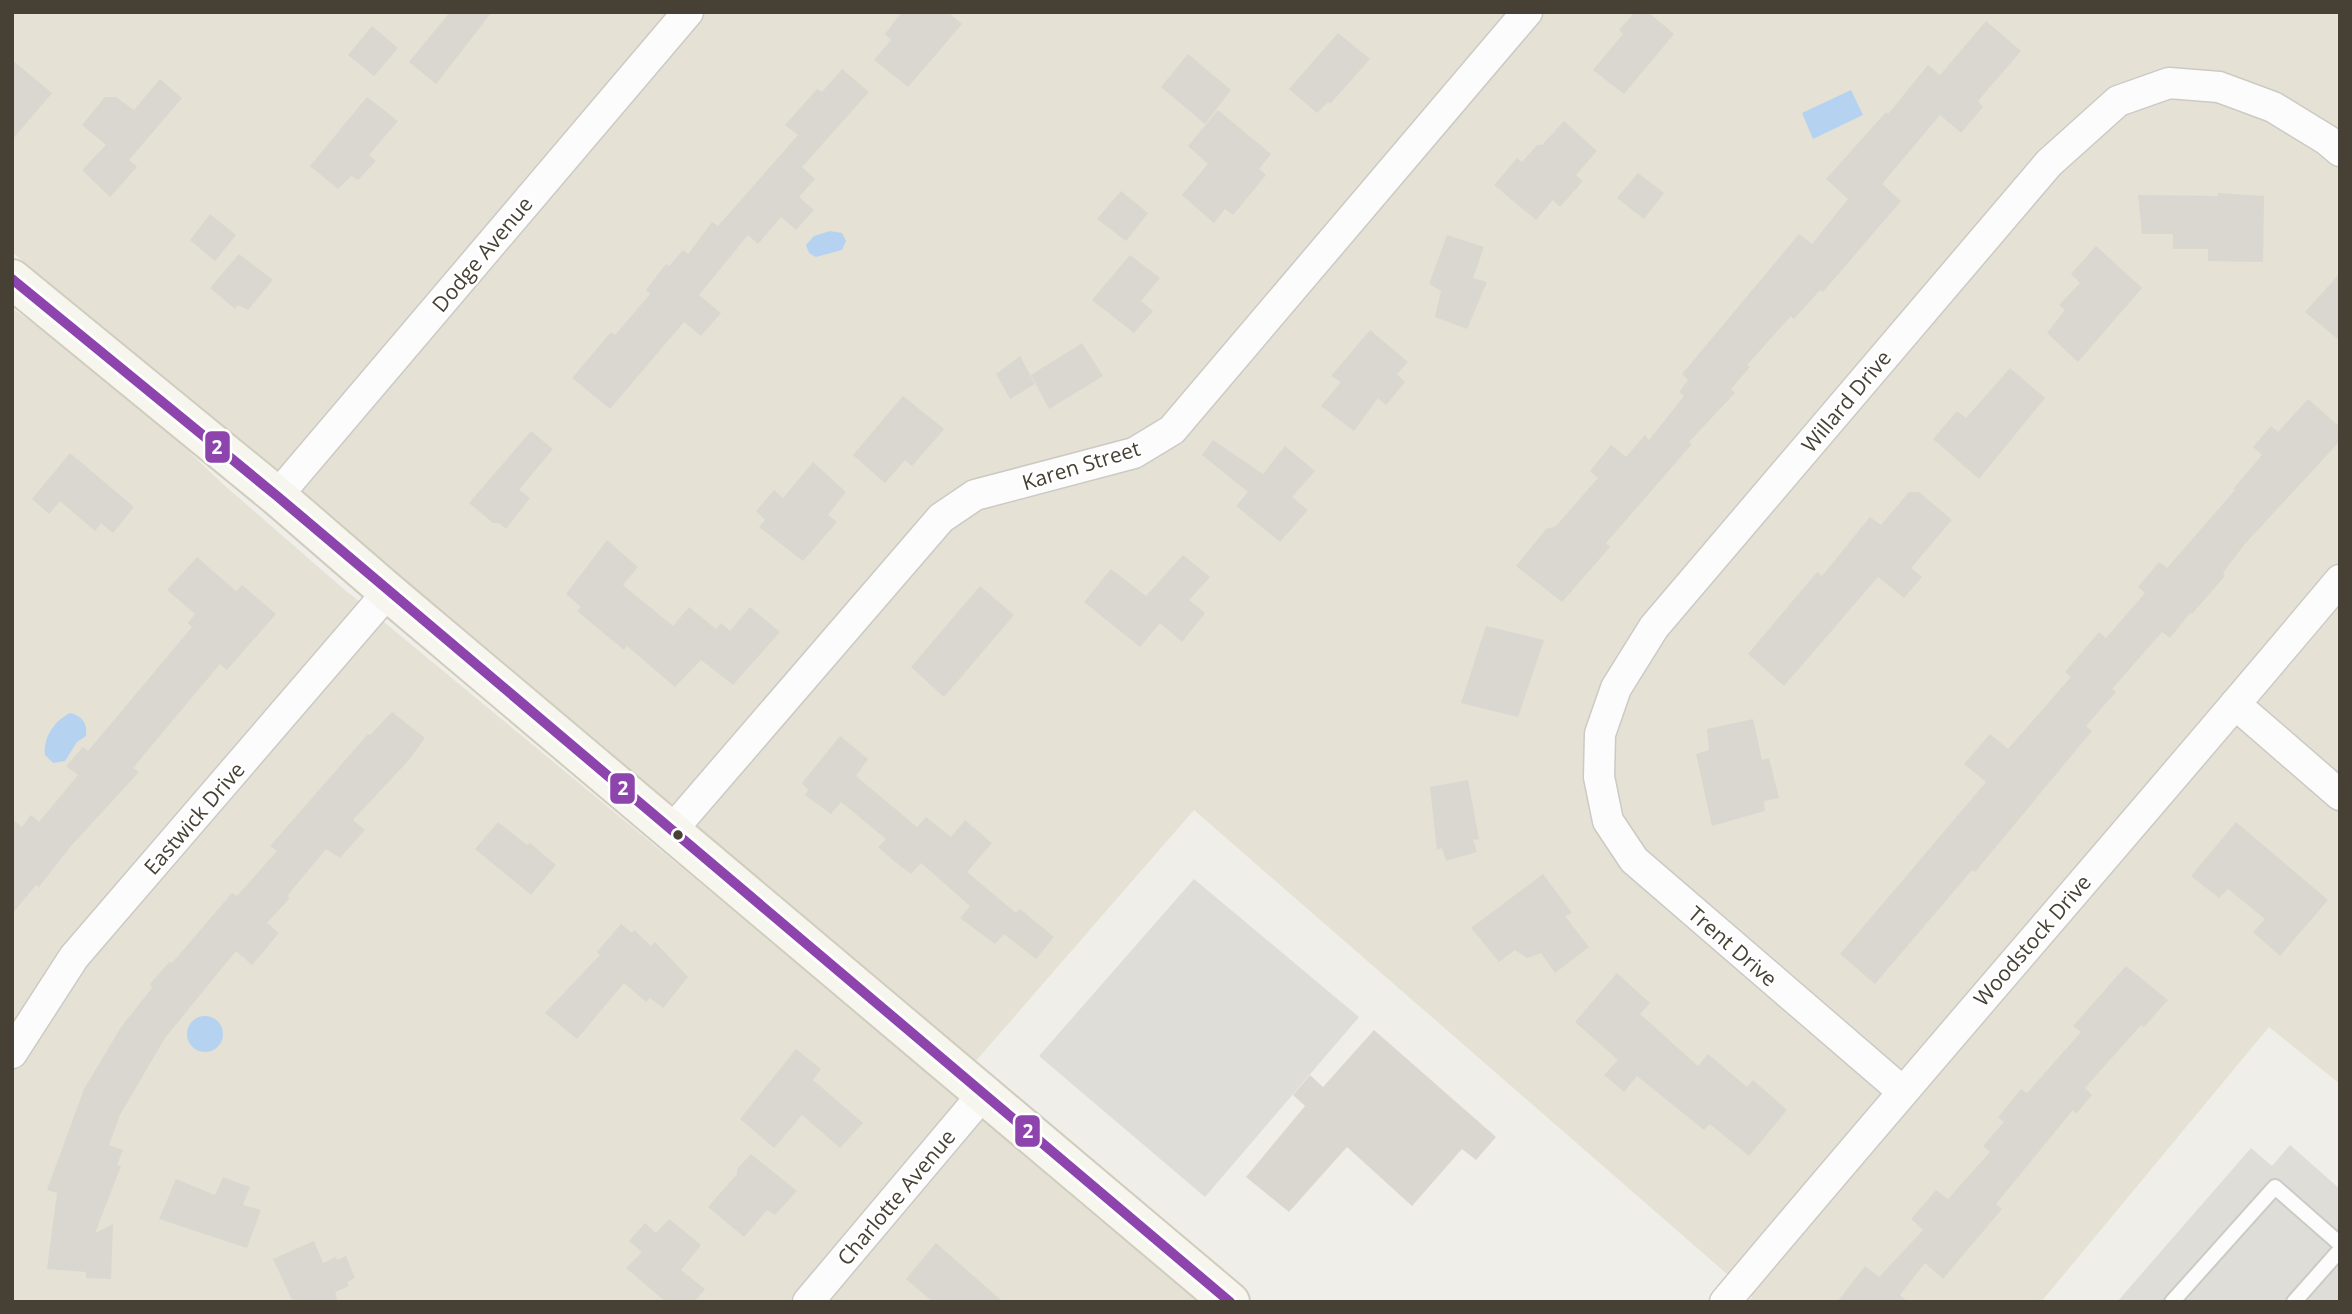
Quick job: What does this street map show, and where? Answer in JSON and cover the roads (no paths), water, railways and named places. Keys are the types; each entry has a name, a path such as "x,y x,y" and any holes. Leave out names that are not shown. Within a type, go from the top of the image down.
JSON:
{"main road":[{"path":"12,279 277,496 1230,1302"}],"street":[{"name":"Dodge Avenue","path":"277,496 688,12"},
{"name":"Karen Street","path":"673,830 942,518 975,495 1134,453 1172,430 1527,12"},
{"name":"Willard Drive","path":"1599,777 1600,734 1616,688 1654,627 2049,163 2118,101 2169,83 2219,87 2273,107 2340,151"},
{"name":"Woodstock Drive","path":"1725,1302 2340,580"},
{"name":"Eastwick Drive","path":"12,1053 74,957 388,592"},
{"path":"2235,704 2340,795"},
{"name":"Trent Drive","path":"1599,777 1608,821 1634,860 1902,1091"},
{"name":"Charlotte Avenue","path":"808,1302 984,1093"}],"lane":[{"path":"2172,1302 2275,1187 2340,1244"},
{"path":"2294,1302 2340,1250"}],"water":[{"path":"1851,90 1863,115 1813,139 1802,113"},
{"path":"830,231 842,233 846,241 842,250 816,257 809,253 806,245 814,236"},
{"path":"70,713 83,721 86,736 77,742 65,761 53,763 45,755 48,736 59,721"},
{"path":"205,1016 218,1021 223,1034 218,1047 205,1052 192,1047 187,1034 192,1021"}]}
